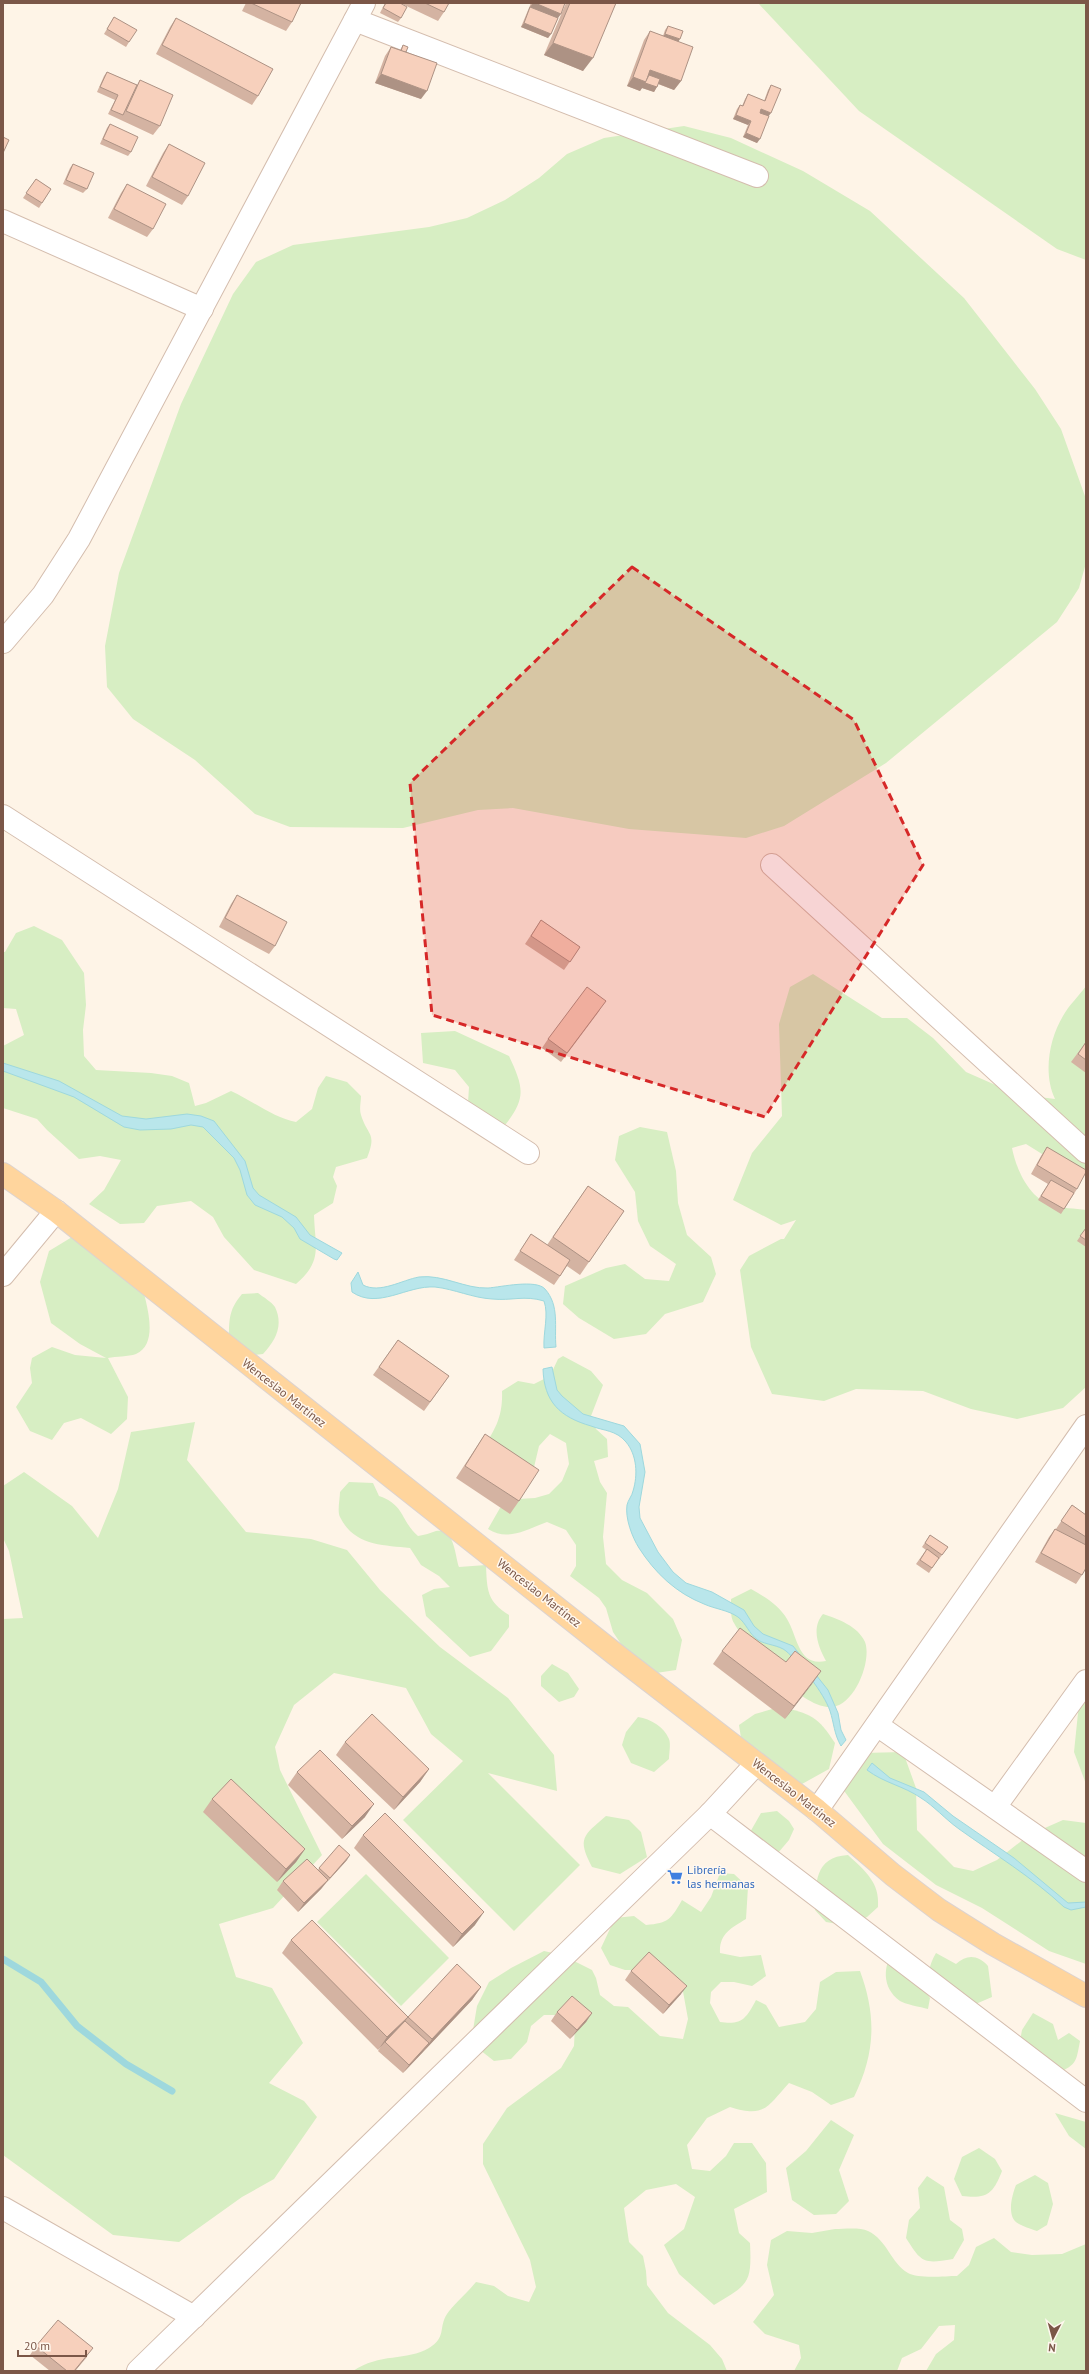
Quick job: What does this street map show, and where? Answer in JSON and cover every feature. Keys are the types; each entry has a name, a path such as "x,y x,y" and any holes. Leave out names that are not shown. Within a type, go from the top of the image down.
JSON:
{"main road":[{"name":"Wenceslao Martínez","path":"3,1174 56,1211 756,1764 817,1810 893,1875 939,1910 993,1944 1086,1996"}],"street":[{"path":"3,642 43,595 79,538 360,12 757,176"},
{"path":"3,221 202,309"},
{"path":"3,816 528,1154"},
{"path":"772,865 1086,1152"},
{"path":"3,1275 56,1211"},
{"path":"817,1810 1086,1426"},
{"path":"995,1807 1086,1681"},
{"path":"877,1725 1086,1871"},
{"path":"138,2371 710,1814 756,1764"},
{"path":"710,1814 1082,2093"},
{"path":"3,2208 194,2317"}],"highlighted area":[{"path":"632,567 854,720 923,865 765,1117 432,1015 410,783"}],"green space":[{"path":"758,3 1086,3 1086,260 1057,249 859,111"},
{"path":"684,126 731,138 803,171 870,211 964,298 1035,389 1061,429 1086,499 1086,563 1079,588 1057,622 886,763 784,826 746,838 629,829 513,808 478,810 403,828 290,827 255,814 195,760 133,719 107,687 105,646 119,573 181,404 233,294 256,262 293,245 429,227 467,218 505,200 539,178 567,154 604,138"},
{"path":"34,926 62,940 84,973 86,1005 83,1030 84,1056 96,1070 151,1073 172,1076 189,1083 195,1106 206,1103 231,1091 280,1117 296,1122 312,1109 318,1088 326,1076 347,1082 361,1096 360,1113 370,1135 370,1150 367,1158 336,1167 333,1177 337,1186 333,1203 314,1215 316,1253 314,1260 305,1276 296,1284 254,1270 224,1237 213,1217 191,1201 157,1206 144,1223 120,1224 89,1204 104,1190 121,1160 100,1156 79,1159 37,1119 3,1108 3,1046 24,1035 16,1009 3,1008 3,952 5,952 16,933"},
{"path":"813,974 882,1018 907,1018 933,1038 966,1072 1016,1094 1055,1099 1049,1079 1049,1057 1054,1035 1068,1008 1086,986 1086,1171 1071,1172 1026,1144 1012,1148 1020,1173 1036,1196 1051,1205 1086,1210 1086,1387 1063,1408 1017,1419 971,1409 923,1391 856,1389 824,1401 772,1394 751,1347 740,1270 749,1256 781,1239 784,1239 796,1220 781,1225 733,1200 752,1153 782,1116 779,1024 790,987"},
{"path":"455,1031 509,1056 518,1078 520,1094 519,1102 515,1110 502,1129 467,1119 469,1087 455,1070 423,1063 421,1033"},
{"path":"640,1127 667,1132 676,1171 678,1203 687,1235 711,1257 716,1274 703,1302 665,1314 646,1334 614,1339 579,1318 563,1304 565,1286 606,1268 625,1264 645,1279 669,1281 676,1264 650,1246 638,1221 635,1192 615,1160 619,1136"},
{"path":"77,1234 140,1279 148,1309 150,1331 144,1348 136,1354 108,1358 128,1397 127,1419 111,1434 81,1418 64,1423 52,1440 30,1431 16,1407 32,1383 30,1368 32,1358 52,1347 75,1355 106,1358 80,1344 51,1323 40,1282 49,1251"},
{"path":"258,1293 274,1305 279,1321 277,1333 271,1344 263,1354 254,1355 229,1334 229,1328 233,1308 242,1294"},
{"path":"563,1356 591,1371 603,1385 591,1416 596,1429 607,1439 608,1457 594,1461 600,1482 607,1493 603,1537 606,1564 622,1580 647,1593 673,1619 682,1640 676,1670 656,1673 631,1659 613,1632 606,1608 599,1598 570,1576 576,1566 576,1545 566,1530 547,1522 525,1531 510,1534 495,1533 488,1529 500,1508 518,1499 535,1498 549,1494 562,1481 569,1464 566,1443 550,1434 539,1446 531,1480 481,1451 497,1423 501,1408 502,1391 518,1381 534,1384 550,1376 558,1359"},
{"path":"195,1422 187,1460 246,1532 311,1539 347,1550 380,1590 440,1647 508,1698 554,1755 557,1791 488,1773 580,1865 514,1931 403,1820 463,1761 431,1734 406,1688 334,1673 294,1705 275,1747 280,1770 322,1855 273,1908 219,1924 236,1977 272,1988 303,2043 269,2083 304,2101 317,2117 274,2179 242,2197 179,2242 113,2235 3,2155 3,1619 23,1618 9,1551 3,1538 3,1486 24,1472 72,1506 98,1538 118,1489 131,1432"},
{"path":"349,1482 373,1483 379,1496 394,1504 398,1508 412,1530 418,1536 436,1531 442,1531 447,1534 451,1538 459,1567 486,1565 488,1589 492,1600 509,1615 509,1627 491,1651 470,1657 426,1616 422,1595 434,1589 450,1587 439,1576 421,1565 410,1548 380,1545 370,1542 353,1534 346,1527 339,1514 339,1505 340,1492"},
{"path":"751,1589 771,1602 784,1614 791,1626 800,1649 810,1660 817,1662 826,1661 820,1649 817,1637 817,1625 823,1614 853,1627 862,1636 867,1650 864,1670 855,1690 841,1704 833,1707 822,1706 805,1698 788,1684 746,1640 732,1618 731,1599"},
{"path":"552,1664 568,1673 579,1689 574,1697 559,1702 541,1686 541,1676"},
{"path":"1086,1683 1086,1784 1074,1752 1078,1713"},
{"path":"779,1707 806,1714 813,1718 824,1727 835,1743 829,1769 802,1784 772,1774 741,1738 739,1725 755,1714"},
{"path":"638,1717 648,1720 660,1727 670,1741 669,1759 654,1772 631,1763 622,1745 626,1732"},
{"path":"903,1752 916,1788 917,1830 954,1867 973,1871 997,1860 1029,1835 1063,1820 1086,1823 1086,1964 1049,1951 982,1908 936,1885 883,1844 842,1788 863,1753"},
{"path":"777,1811 789,1821 794,1829 789,1840 772,1860 749,1834 761,1813"},
{"path":"606,1816 629,1820 641,1832 647,1857 620,1874 592,1867 585,1850 584,1843 588,1833"},
{"path":"848,1855 870,1878 877,1891 878,1898 878,1907 867,1917 850,1926 826,1922 815,1910 817,1881 823,1866 837,1857"},
{"path":"720,1873 734,1874 748,1887 746,1919 727,1932 720,1946 720,1953 740,1957 761,1955 766,1976 752,1986 734,1982 721,1982 711,1992 710,2003 720,2022 727,2023 742,2019 749,2012 756,2000 766,2005 779,2027 805,2022 816,2009 820,1982 836,1972 860,1971 869,2004 871,2020 870,2050 861,2081 854,2097 831,2105 812,2092 789,2083 770,2104 758,2111 742,2110 730,2107 707,2118 687,2145 692,2169 710,2171 726,2156 734,2143 752,2143 766,2163 767,2192 734,2209 739,2233 750,2243 750,2267 746,2282 741,2287 714,2305 679,2274 664,2245 684,2229 695,2197 676,2184 646,2190 624,2208 629,2242 643,2256 647,2285 668,2313 710,2345 722,2359 727,2371 353,2371 363,2365 383,2359 412,2355 435,2344 440,2336 444,2319 447,2314 476,2282 494,2286 508,2296 529,2302 536,2287 530,2260 483,2164 483,2144 507,2108 561,2068 574,2046 575,2026 561,2015 544,2015 531,2026 527,2042 511,2059 494,2061 480,2050 473,2030 477,2006 489,1982 511,1968 544,1951 562,1955 592,1970 596,1978 600,1995 614,2006 628,2007 660,2036 683,2039 688,2019 682,1986 669,1970 625,1970 610,1965 601,1948 615,1918 634,1916 646,1925 660,1923 672,1916 682,1900 701,1912 711,1897"},
{"path":"366,1874 449,1958 401,2006 317,1922"},
{"path":"895,1948 907,1952 919,1961 926,1989 930,1998 928,2009 900,2001 890,1989 887,1983 886,1969 888,1961"},
{"path":"936,1953 956,1964 968,1957 976,1958 984,1962 988,1966 992,1997 971,2006 961,2013 950,2010 942,2004 935,1998 929,1982 931,1963"},
{"path":"1033,2013 1053,2024 1058,2040 1069,2033 1080,2041 1075,2062 1058,2073 1018,2052 1022,2030"},
{"path":"1055,2113 1086,2122 1086,2149 1069,2136"},
{"path":"831,2120 854,2135 839,2170 849,2201 836,2214 814,2215 792,2200 786,2168 806,2151"},
{"path":"979,2148 995,2159 1002,2171 992,2190 988,2193 978,2197 962,2196 954,2179 962,2157"},
{"path":"1035,2175 1048,2183 1053,2204 1047,2225 1037,2231 1016,2222 1013,2219 1011,2209 1016,2185"},
{"path":"927,2176 944,2187 950,2220 962,2229 964,2240 953,2259 935,2261 924,2260 916,2253 906,2238 909,2220 920,2208 918,2188"},
{"path":"835,2229 856,2229 868,2231 880,2240 902,2269 912,2275 925,2277 957,2276 969,2265 976,2247 994,2238 1011,2252 1032,2255 1062,2254 1086,2244 1086,2371 926,2371 936,2354 954,2340 955,2325 939,2326 921,2349 902,2358 897,2371 794,2371 801,2358 799,2345 765,2334 753,2322 774,2295 767,2265 771,2240 787,2231 812,2233"}],"water":[{"path":"3,1063 59,1081 122,1116 146,1119 187,1114 201,1116 214,1121 245,1161 253,1188 259,1195 296,1217 310,1235 342,1253 337,1260 334,1259 300,1239 294,1228 282,1217 255,1205 247,1195 240,1170 234,1158 203,1127 191,1125 171,1129 140,1130 124,1127 74,1097 3,1071"},
{"path":"358,1272 363,1285 377,1288 391,1286 419,1277 445,1279 479,1288 526,1284 540,1286 545,1289 553,1302 555,1310 556,1347 544,1348 546,1312 544,1301 530,1298 485,1298 435,1287 424,1287 393,1296 372,1299 362,1297 352,1292 351,1283"},
{"path":"552,1367 557,1390 562,1396 583,1414 624,1426 640,1444 645,1472 639,1507 640,1518 658,1552 673,1572 686,1583 712,1592 744,1610 754,1626 763,1634 793,1646 828,1690 838,1713 841,1730 846,1740 841,1746 835,1733 830,1711 823,1696 792,1656 783,1649 758,1640 752,1635 738,1617 726,1611 704,1604 675,1588 659,1574 645,1557 634,1538 627,1516 627,1505 635,1485 636,1478 636,1465 630,1447 622,1438 610,1431 580,1422 562,1413 550,1399 544,1381 543,1369"},
{"path":"872,1763 890,1778 924,1792 953,1816 1014,1858 1068,1903 1086,1902 1086,1907 1071,1910 1064,1907 1026,1876 954,1825 926,1801 908,1790 880,1778 867,1770"}],"building":[{"path":"251,3 301,3 292,22"},
{"path":"386,3 400,3 407,7 401,18 383,8"},
{"path":"425,3 449,3 444,12"},
{"path":"535,3 565,3 561,14"},
{"path":"570,3 616,3 593,58 553,43"},
{"path":"530,7 558,18 551,34 524,23"},
{"path":"114,17 137,30 129,42 107,29"},
{"path":"176,18 273,69 258,96 162,45"},
{"path":"668,26 683,31 680,39 665,34"},
{"path":"650,31 693,47 681,81 650,70 646,82 633,77"},
{"path":"403,45 408,47 406,52 401,51"},
{"path":"391,47 437,63 427,91 381,74"},
{"path":"107,72 137,85 123,115 111,110 118,95 100,87"},
{"path":"649,75 660,79 657,87 645,83"},
{"path":"140,80 173,95 160,126 126,111"},
{"path":"771,85 781,89 771,113 761,109 760,113 769,116 760,139 746,133 751,121 736,115 740,105 743,106 748,94 765,101"},
{"path":"110,124 138,137 131,152 103,139"},
{"path":"3,137 9,140 3,153"},
{"path":"169,144 205,163 188,196 152,177"},
{"path":"73,164 94,173 87,189 66,180"},
{"path":"36,179 51,189 42,203 26,193"},
{"path":"127,184 166,204 153,229 114,209"},
{"path":"237,895 287,922 275,946 225,918"},
{"path":"541,920 580,947 570,962 531,936"},
{"path":"587,987 606,1001 567,1053 548,1039"},
{"path":"1086,1042 1086,1060 1078,1054"},
{"path":"1047,1147 1086,1170 1077,1189 1037,1165"},
{"path":"1051,1180 1074,1193 1064,1209 1041,1196"},
{"path":"588,1186 624,1211 589,1262 553,1237"},
{"path":"1086,1228 1086,1240 1080,1236"},
{"path":"531,1234 570,1260 560,1276 520,1251"},
{"path":"398,1340 449,1376 430,1402 379,1367"},
{"path":"485,1434 539,1470 519,1501 465,1466"},
{"path":"1072,1505 1086,1515 1086,1537 1061,1521"},
{"path":"1055,1529 1086,1545 1086,1568 1082,1575 1041,1553"},
{"path":"930,1535 948,1547 942,1555 925,1543"},
{"path":"927,1549 939,1558 932,1568 920,1560"},
{"path":"740,1628 786,1662 795,1651 821,1671 794,1706 722,1651"},
{"path":"372,1714 429,1769 403,1797 345,1742"},
{"path":"320,1750 374,1804 352,1826 297,1772"},
{"path":"231,1779 305,1849 286,1869 212,1799"},
{"path":"385,1813 484,1912 462,1934 363,1835"},
{"path":"339,1845 350,1855 330,1878 319,1868"},
{"path":"307,1859 328,1880 304,1903 283,1881"},
{"path":"312,1920 408,2017 387,2037 291,1940"},
{"path":"649,1952 687,1986 669,2005 631,1971"},
{"path":"457,1964 481,1987 432,2039 408,2017"},
{"path":"572,1996 592,2013 577,2030 557,2012"},
{"path":"405,2021 429,2043 409,2065 385,2042"},
{"path":"58,2320 93,2348 74,2371 67,2371 36,2346"}],"waterway":[{"path":"3,1959 41,1982 77,2026 126,2064 172,2091"}],"place":[{"name":"Librería las hermanas","path":"675,1877"}]}
